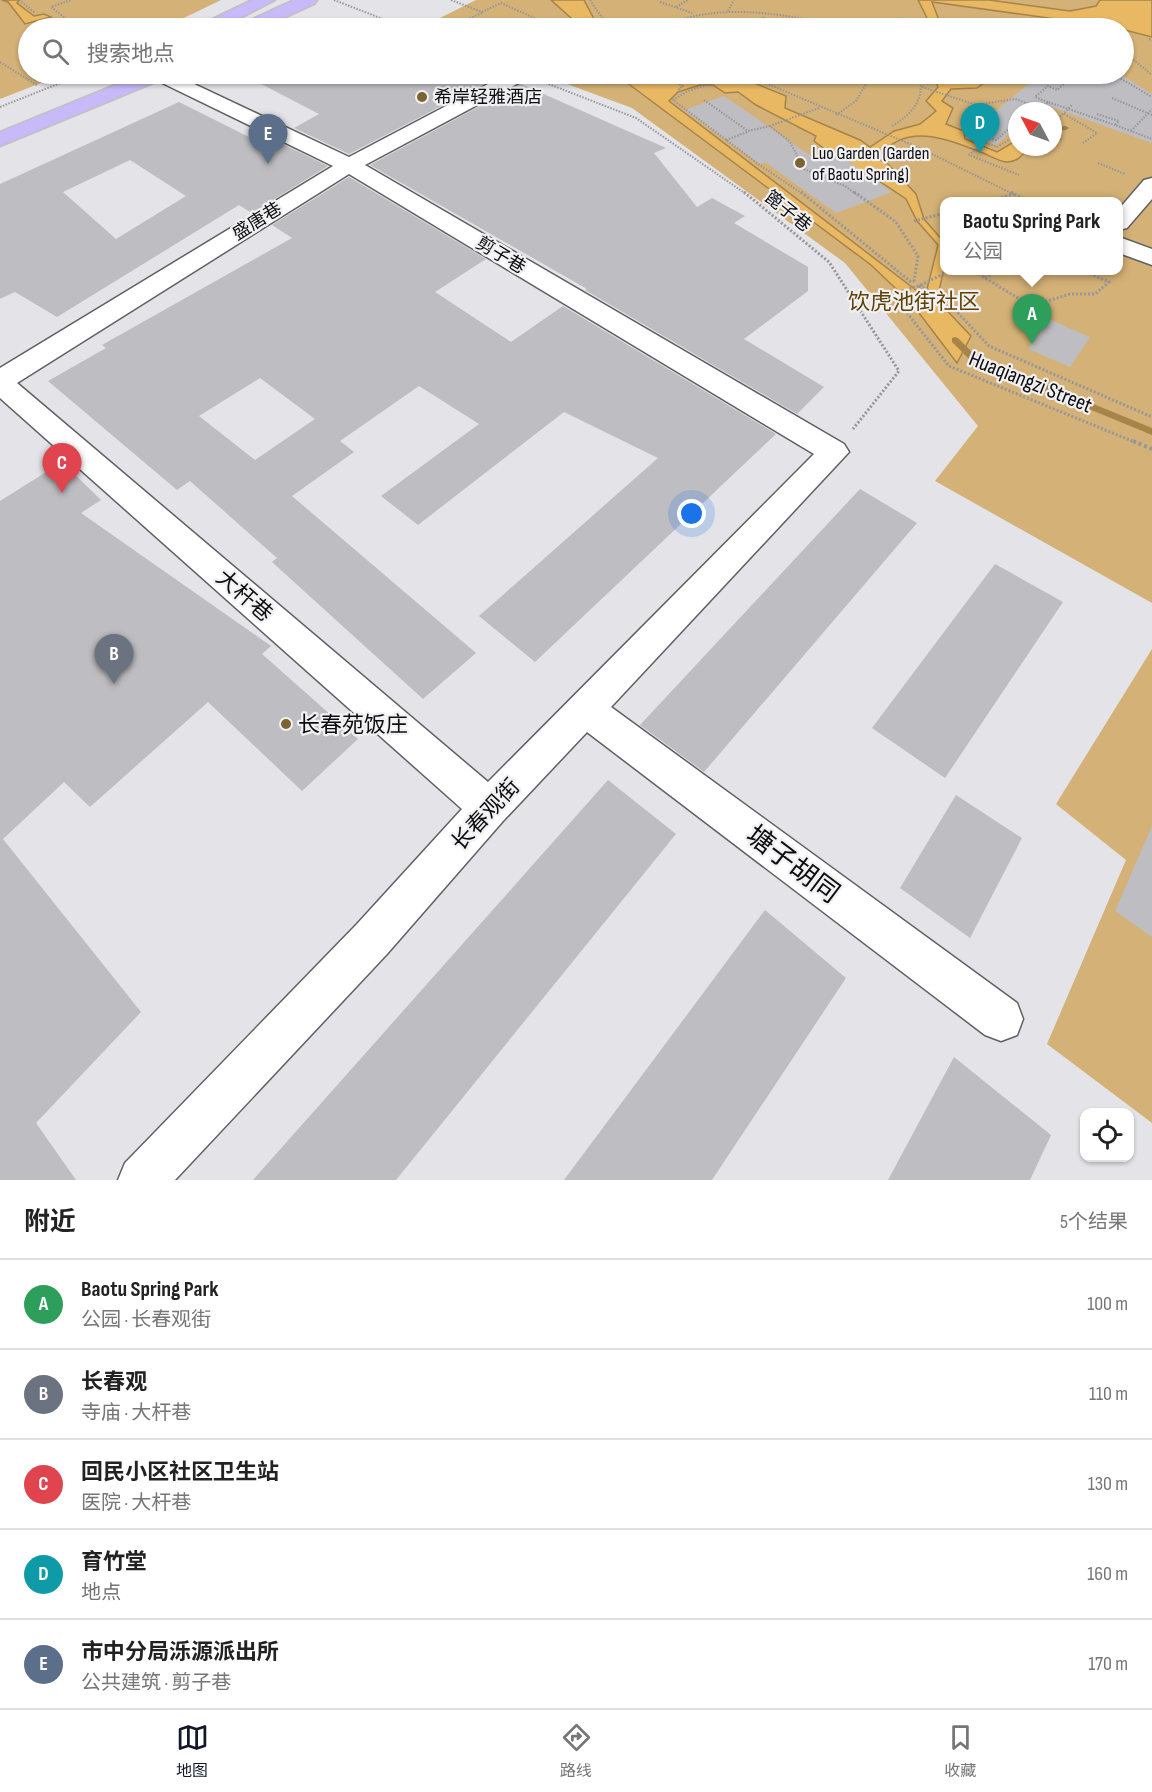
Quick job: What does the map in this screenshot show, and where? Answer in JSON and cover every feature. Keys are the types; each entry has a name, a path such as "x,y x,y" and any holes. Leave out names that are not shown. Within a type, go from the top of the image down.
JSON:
{"main road":[{"path":"229,18 266,0"},
{"path":"269,18 308,0"},
{"path":"0,140 134,84"}],"street":[{"name":"剪子巷","path":"179,84 349,165 834,453"},
{"name":"盛唐巷","path":"0,382 349,165 519,84"},
{"path":"1123,219 1149,194"},
{"path":"1123,246 1152,258"},
{"name":"大杆巷","path":"0,382 489,808"},
{"name":"长春观街","path":"142,1180 372,939 489,808 834,453"},
{"name":"塘子胡同","path":"585,709 1001,1019"}],"path":[{"path":"20,0 35,13"},
{"path":"65,18 51,7 71,0"},
{"path":"333,0 380,18"},
{"path":"451,0 482,12"},
{"path":"590,0 602,18"},
{"path":"675,7 688,0"},
{"path":"728,11 734,0"},
{"path":"660,2 692,13"},
{"path":"470,18 501,3 535,18"},
{"path":"679,18 692,13 728,11 781,14 799,18"},
{"path":"757,13 763,18"},
{"path":"1134,60 1152,75"},
{"path":"0,62 18,73"},
{"path":"0,107 69,84"},
{"name":"篦子巷","path":"548,84 636,118 732,182 829,262 899,371 834,453"},
{"path":"680,84 683,86 679,88 682,92"},
{"path":"715,84 682,92 673,100 725,140 813,200 814,205 911,282 914,281 919,286 942,296 989,346 1152,417"},
{"path":"766,84 959,165 1022,197"},
{"path":"836,115 856,101 867,84"},
{"path":"892,126 914,112 921,84"},
{"path":"1048,102 1035,97 1048,86 1057,90 1066,84"},
{"path":"1130,84 1152,97"},
{"path":"922,87 974,105 981,112 976,121 967,129 967,136 997,147 1008,140"},
{"path":"1112,98 1152,115"},
{"path":"974,105 1015,99 1024,102"},
{"path":"704,100 748,131"},
{"path":"1072,105 1064,114 1097,133 1083,143"},
{"path":"1062,107 1152,139"},
{"path":"725,140 748,131 778,124 819,108"},
{"path":"1131,131 1152,109"},
{"path":"1096,114 1119,122 1115,125"},
{"path":"770,126 790,142 804,169 845,186 896,222 918,256 914,281"},
{"path":"1007,131 996,140 989,138 969,155 1019,175"},
{"path":"1000,197 1015,193"},
{"path":"914,221 940,214"},
{"path":"919,286 942,275"},
{"path":"980,275 1031,306 1070,294 1095,294 1109,282 1093,275"},
{"path":"985,278 990,275"},
{"name":"Huaqiangzi Street","path":"919,286 892,294 948,366 1152,448"}],"shaded area":[{"path":"0,0 221,0 184,18 18,18 18,84 38,84 0,99"},
{"path":"2,0 19,0 17,3 34,16 44,14 51,17 20,18 8,2"},
{"path":"476,0 1132,0 1152,13 1152,603 935,481 978,426 845,263 632,108 567,84 1134,84 1134,18 440,18"},
{"path":"551,0 584,0 593,18 571,18"},
{"path":"918,0 989,0 1070,11 1096,6 1100,0 1152,0 1152,37 1134,32 1134,18 1048,18 932,2 938,18 927,18"},
{"path":"629,84 757,84 786,96 785,108 860,140 870,147 894,131 920,124 936,111 926,101 938,87 937,84 982,84 977,88 951,89 942,101 953,108 946,124 964,131 965,139 997,152 1008,145 1008,156 1021,156 1019,158 1010,162 1003,161 929,136 903,139 890,145 879,156 880,160 888,164 916,194 924,219 940,237 940,275 943,275 937,300 971,336 957,363 913,305 871,265","holes":["700,85 713,85 725,93 738,92 756,105 816,136 814,141 830,153 837,152 865,176 870,175 906,199 917,221 938,245 925,297 669,101 678,92"]},
{"path":"1152,649 1152,1123 1047,1044 1126,860 1056,804"}],"building":[{"path":"1134,83 1152,94 1152,143 1062,111 1062,102 1008,102 1008,134 996,145 967,134 1029,84"},
{"path":"261,84 484,84 349,154 294,128 319,114"},
{"path":"521,84 666,148 654,153 697,207 712,198 745,216 734,223 808,267 808,291 744,339 824,387 797,414 585,290 587,289 370,165"},
{"path":"724,96 811,156 824,151 830,155 837,153 892,192 836,213 765,162 760,164 684,110"},
{"path":"179,102 265,145 274,140 328,166 252,213 239,205 57,317 15,292 0,299 0,184","holes":["130,160 186,196 116,239 63,192"]},
{"path":"349,177 486,259 435,292 511,342 563,306 776,434 535,662 479,616 658,458 564,412 418,525 381,496 479,424 419,386 340,441 354,452 292,496 476,653 423,699 272,562 277,558 190,481 177,490 48,381 106,348 102,345 292,238 272,225","holes":["260,378 315,419 255,460 199,416"]},
{"path":"1049,319 1090,337 1070,367 1028,349"},
{"path":"62,462 101,500 81,513 271,646 262,654 358,739 302,791 208,702 90,807 64,782 3,839 141,1012 36,1123 76,1180 0,1180 0,501"},
{"path":"860,489 917,523 704,772 640,725"},
{"path":"995,564 1063,602 945,778 872,728"},
{"path":"608,780 676,834 396,1180 253,1180"},
{"path":"956,795 1022,838 970,938 900,888"},
{"path":"1152,826 1152,937 1115,911"},
{"path":"765,910 846,978 712,1180 564,1180"},
{"path":"954,1057 1051,1135 1030,1180 888,1180"}],"waterway":[{"path":"1062,128 1066,128"},
{"path":"955,340 973,358 1152,432"}],"place":[{"name":"希岸轻雅酒店","path":"422,97"},
{"name":"育竹堂","path":"980,153"},
{"name":"Luo Garden (Garden of Baotu Spring)","path":"800,163"},
{"name":"市中分局泺源派出所","path":"268,164"},
{"name":"Baotu Spring Park","path":"1032,344"},
{"name":"回民小区社区卫生站","path":"62,493"},
{"name":"长春观","path":"114,684"},
{"name":"长春苑饭庄","path":"286,724"}],"district":[{"name":"饮虎池街社区","path":"914,301"}]}
